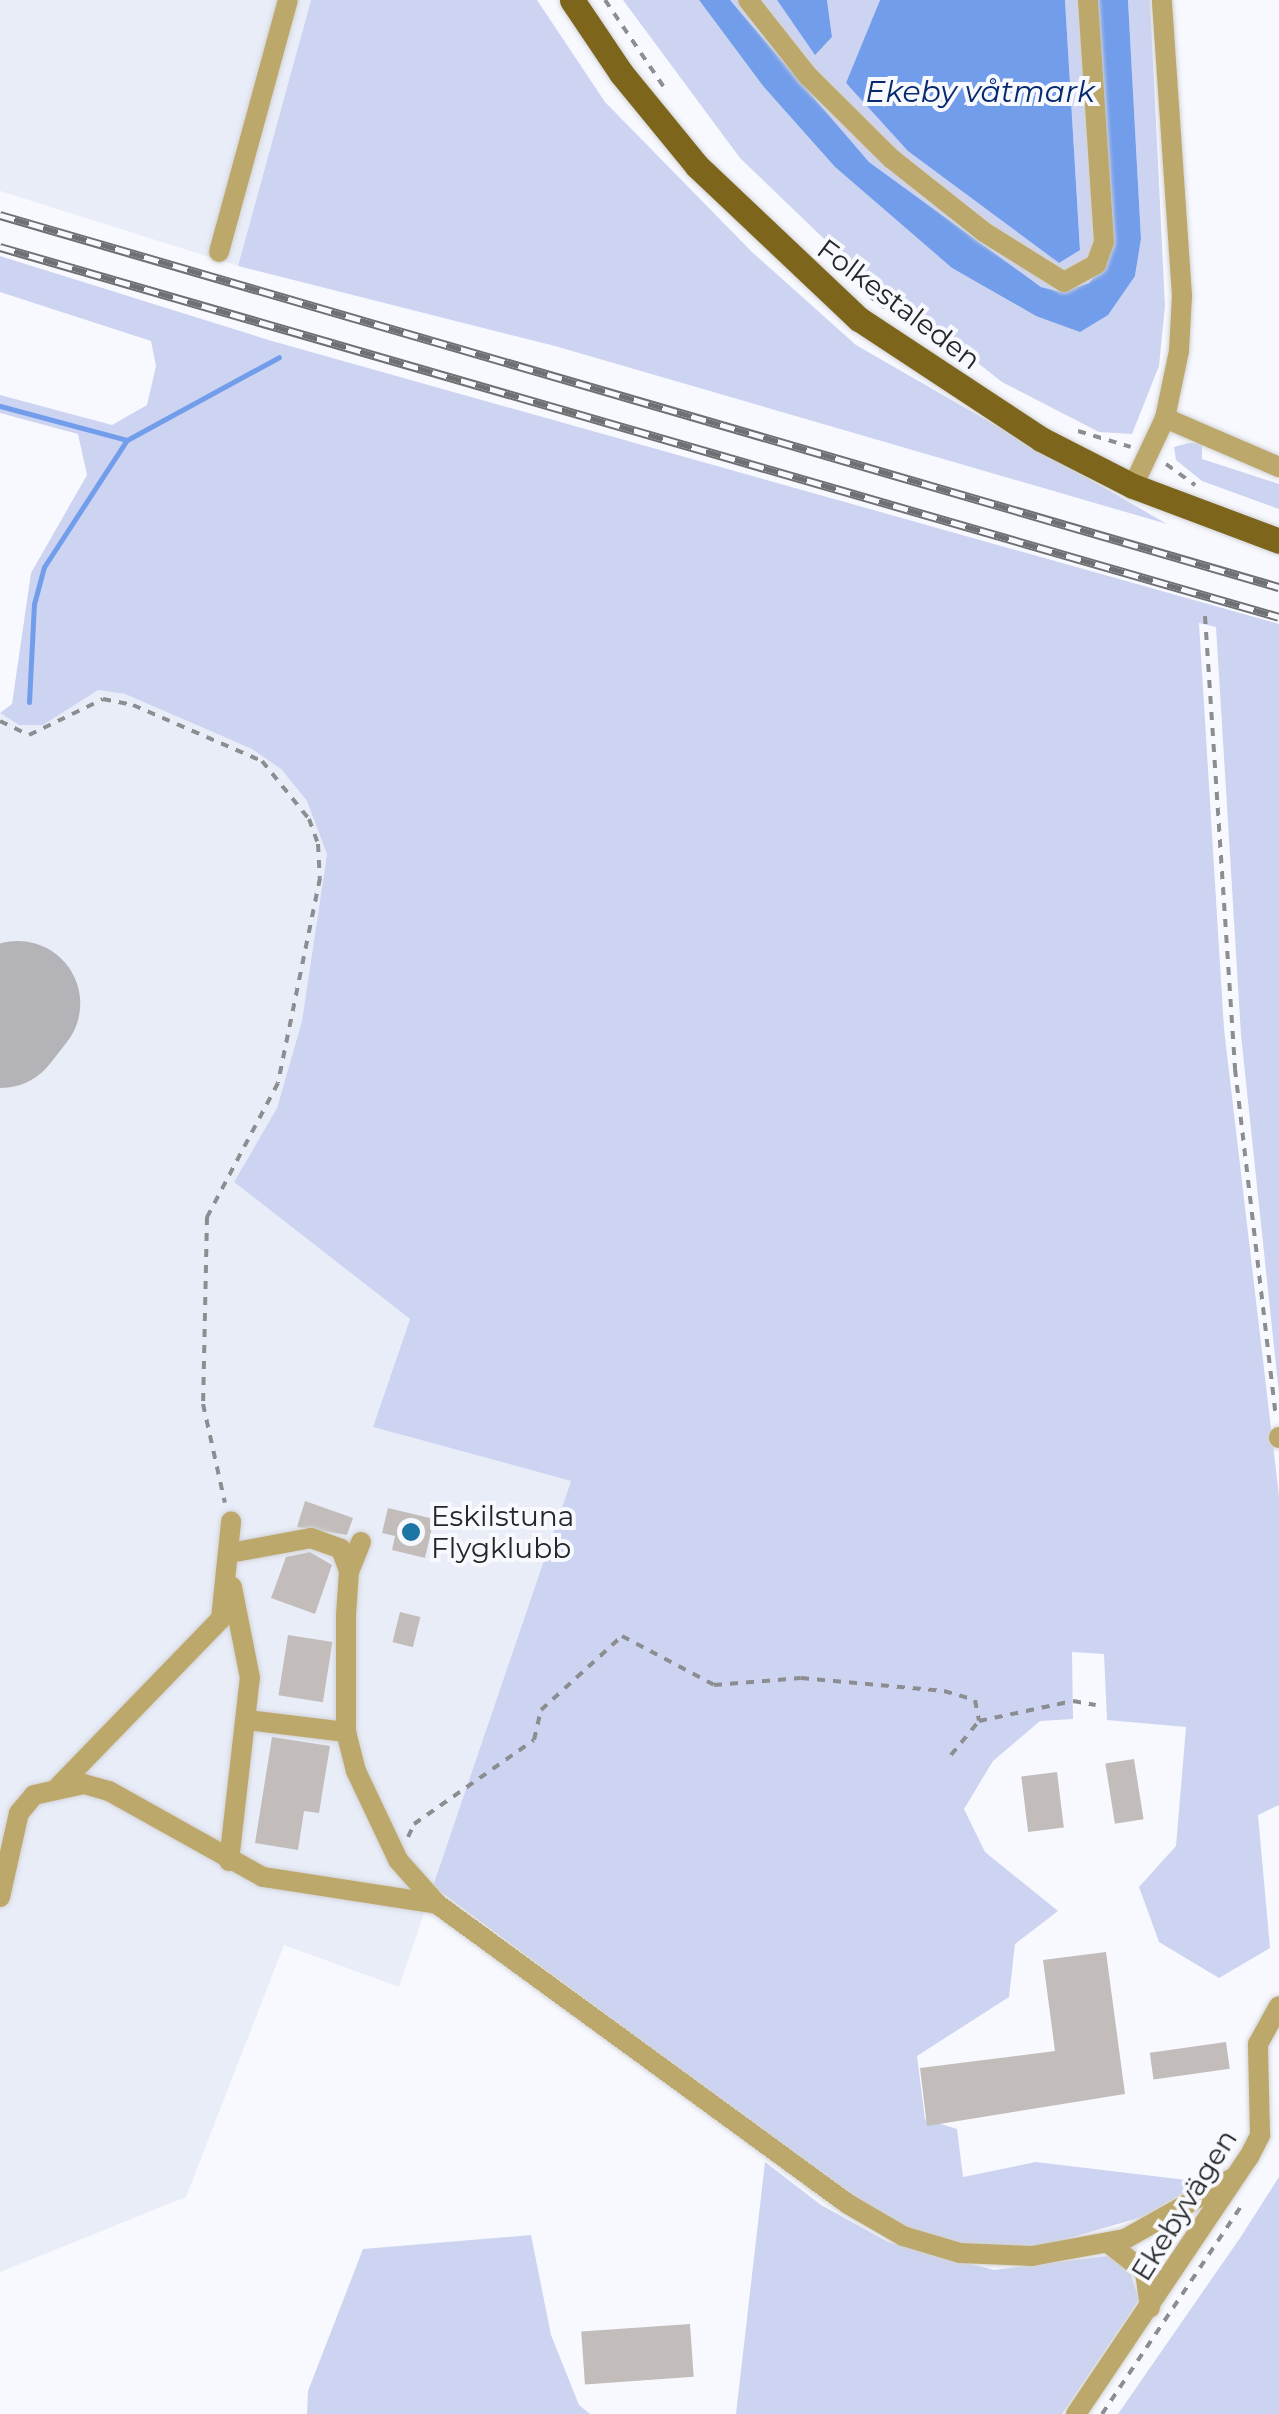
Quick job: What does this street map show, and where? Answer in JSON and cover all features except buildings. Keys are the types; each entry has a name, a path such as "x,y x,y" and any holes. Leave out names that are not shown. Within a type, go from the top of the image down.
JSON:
{"main road":[{"name":"Folkestaleden","path":"572,0 621,73 697,166 807,276 952,384 1134,486 1279,540"}],"street":[{"path":"219,252 288,0"},
{"path":"748,0 808,76 892,159 984,232 1064,282 1096,264 1104,242 1088,0"},
{"path":"1134,486 1165,418 1182,296 1162,0"},
{"path":"1165,418 1279,467"},
{"path":"230,1522 230,1579 250,1678 230,1861"},
{"path":"230,1553 311,1538 341,1550 349,1571"},
{"path":"360,1542 349,1571 346,1732 356,1771 398,1860 438,1904 523,1972 848,2204 903,2236 960,2253 1007,2258 1108,2243 1177,2215 1231,2180"},
{"path":"58,1787 221,1620 230,1579"},
{"path":"247,1720 346,1732"},
{"path":"0,1898 19,1813 34,1796 58,1787 84,1784 109,1791 230,1861 280,1882 438,1904"},
{"name":"Ekebyvägen","path":"1076,2414 1214,2216 1260,2135 1258,2044 1279,2006"},
{"path":"1108,2243 1145,2272 1150,2310"}],"path":[{"path":"604,0 676,105"},
{"path":"864,292 888,310"},
{"path":"1074,430 1146,454 1203,489"},
{"path":"1205,616 1235,1069 1279,1438"},
{"path":"0,721 29,735 103,699 133,705 262,761 309,819 318,844 320,878 278,1084 208,1216 202,1404 230,1522"},
{"path":"398,1860 414,1824 534,1740 541,1710 622,1636 714,1685 801,1678 944,1690 975,1700 979,1722"},
{"path":"951,1755 979,1722 1073,1702 1096,1705"},
{"path":"1102,2414 1248,2194"}],"shaded area":[{"path":"0,0 311,0 238,266 0,191"},
{"path":"311,0 537,0 605,102 752,252 856,345 1167,524 555,346 238,266"},
{"path":"623,0 699,0 763,86 835,167 952,268 1036,316 1135,276 1141,239 1128,0 1150,0 1165,306 1159,366 1132,434 1099,432 1002,382 843,257 740,158"},
{"path":"730,0 777,0 815,54 832,37 827,0 880,0 846,84 1080,249 1065,0 1097,0 1112,238 1105,263 1089,283 1061,292 1041,287 869,162"},
{"path":"0,256 272,341 1279,624 1279,1394 1241,1035 1216,627 1199,623 1224,1029 1279,1496 1279,1805 1258,1815 1270,1948 1219,1978 1159,1942 1139,1887 1176,1846 1186,1727 1107,1720 1104,1654 1072,1652 1073,1719 1040,1721 993,1761 964,1809 985,1852 1058,1911 1015,1944 1009,1997 917,2056 925,2119 957,2129 963,2177 1036,2162 1203,2182 1142,2217 1035,2248 951,2243 877,2216 433,1886 571,1481 373,1427 410,1319 234,1182 277,1108 302,1021 327,854 307,801 281,769 252,749 125,694 98,690 43,725 19,725 0,713 12,704 31,573 87,475 78,434 0,413 0,395 112,425 147,405 156,366 151,341 0,292"},
{"path":"1202,443 1202,459 1279,484 1279,509 1202,481 1176,460 1174,447"},
{"path":"98,690 125,694 252,749 281,769 309,804 327,854 302,1021 277,1108 234,1182 410,1319 373,1427 571,1481 399,1987 284,1945 186,2197 0,2272 0,713 19,725"},
{"path":"765,2162 821,2205 888,2242 994,2270 1107,2256 1129,2269 1139,2300 1062,2414 736,2414"},
{"path":"1279,2177 1279,2414 1118,2414 1240,2238"},
{"path":"531,2235 551,2335 579,2405 590,2414 307,2414 308,2391 363,2249"}],"water":[{"name":"Ekeby våtmark","path":"699,0 730,0 869,162 1041,287 1061,292 1089,283 1105,263 1112,238 1097,0 1128,0 1141,239 1135,276 1108,315 1080,332 1036,316 952,268 835,167 763,86"},
{"name":"Ekeby våtmark","path":"777,0 827,0 832,37 815,55"},
{"name":"Ekeby våtmark","path":"880,0 1065,0 1080,250 1059,263 908,151 846,83"}],"waterway":[{"path":"0,406 127,440 279,357"},
{"path":"29,702 34,604 44,567 126,441"}],"runway":[{"path":"0,1025 17,1003"}],"railway":[{"path":"0,215 1279,587"},
{"path":"0,247 1279,617"}],"place":[{"name":"Eskilstuna Flygklubb","path":"411,1532"}]}
